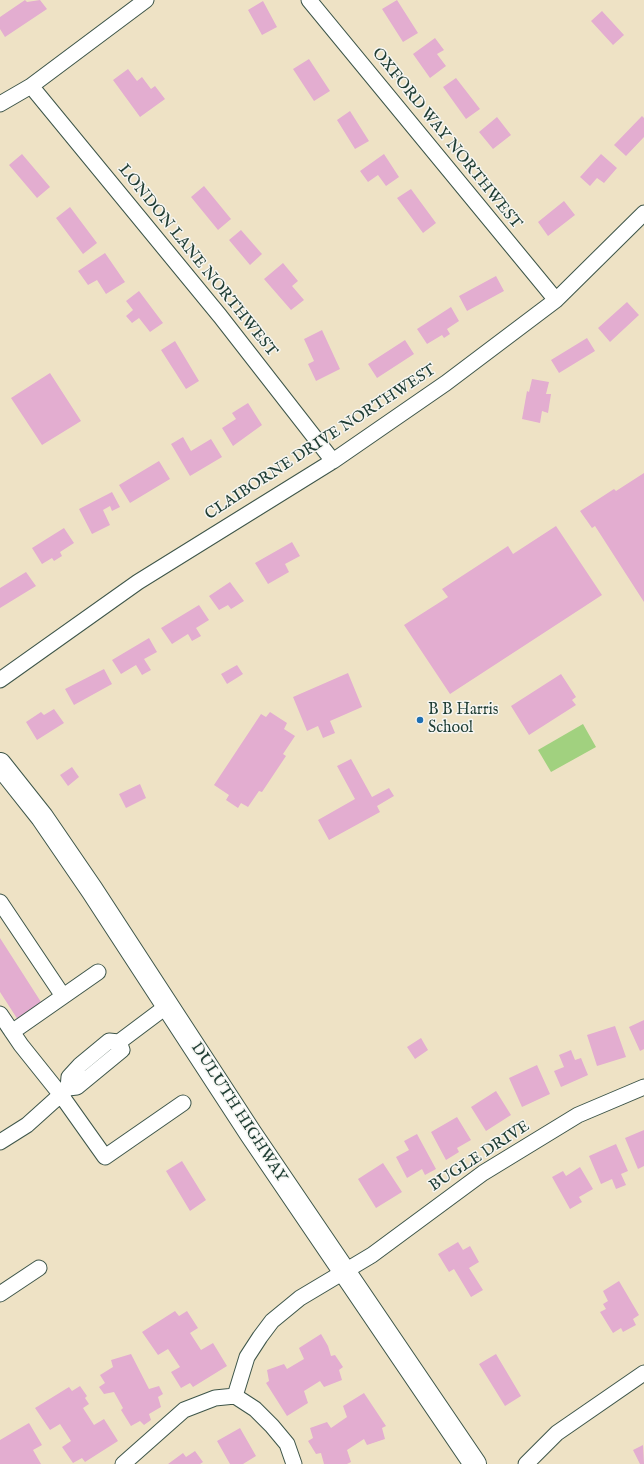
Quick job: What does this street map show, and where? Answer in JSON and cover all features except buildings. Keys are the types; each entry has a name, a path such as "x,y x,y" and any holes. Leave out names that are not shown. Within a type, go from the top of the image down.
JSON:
{"main road":[{"name":"DULUTH HIGHWAY","path":"0,764 42,817 92,890 167,1006 475,1464"}],"street":[{"path":"0,104 30,86 146,0"},
{"name":"OXFORD WAY NORTHWEST","path":"309,0 556,300"},
{"name":"LONDON LANE NORTHWEST","path":"30,86 220,316 333,461"},
{"name":"CLAIBORNE DRIVE NORTHWEST","path":"0,680 138,582 333,461 446,383 556,300 644,213"},
{"path":"0,902 63,996"},
{"path":"12,1032 98,972"},
{"path":"65,1092 69,1078 80,1065 109,1041 119,1042 167,1006"},
{"path":"0,1014 12,1032 65,1092 105,1157 183,1103"},
{"path":"0,1142 27,1125 65,1092 78,1087 122,1050 119,1042"},
{"path":"92,1055 102,1066"},
{"name":"BUGLE DRIVE","path":"235,1396 247,1357 272,1321 300,1298 372,1255 483,1173 578,1115 644,1087"},
{"path":"0,1294 39,1268"},
{"path":"526,1464 557,1433 644,1373"},
{"path":"123,1464 184,1410 215,1398 235,1396 255,1409 272,1426 287,1444 294,1464"}],"green space":[{"path":"583,724 596,747 551,772 538,750"}],"place":[{"name":"B B Harris School","path":"420,720"}]}
